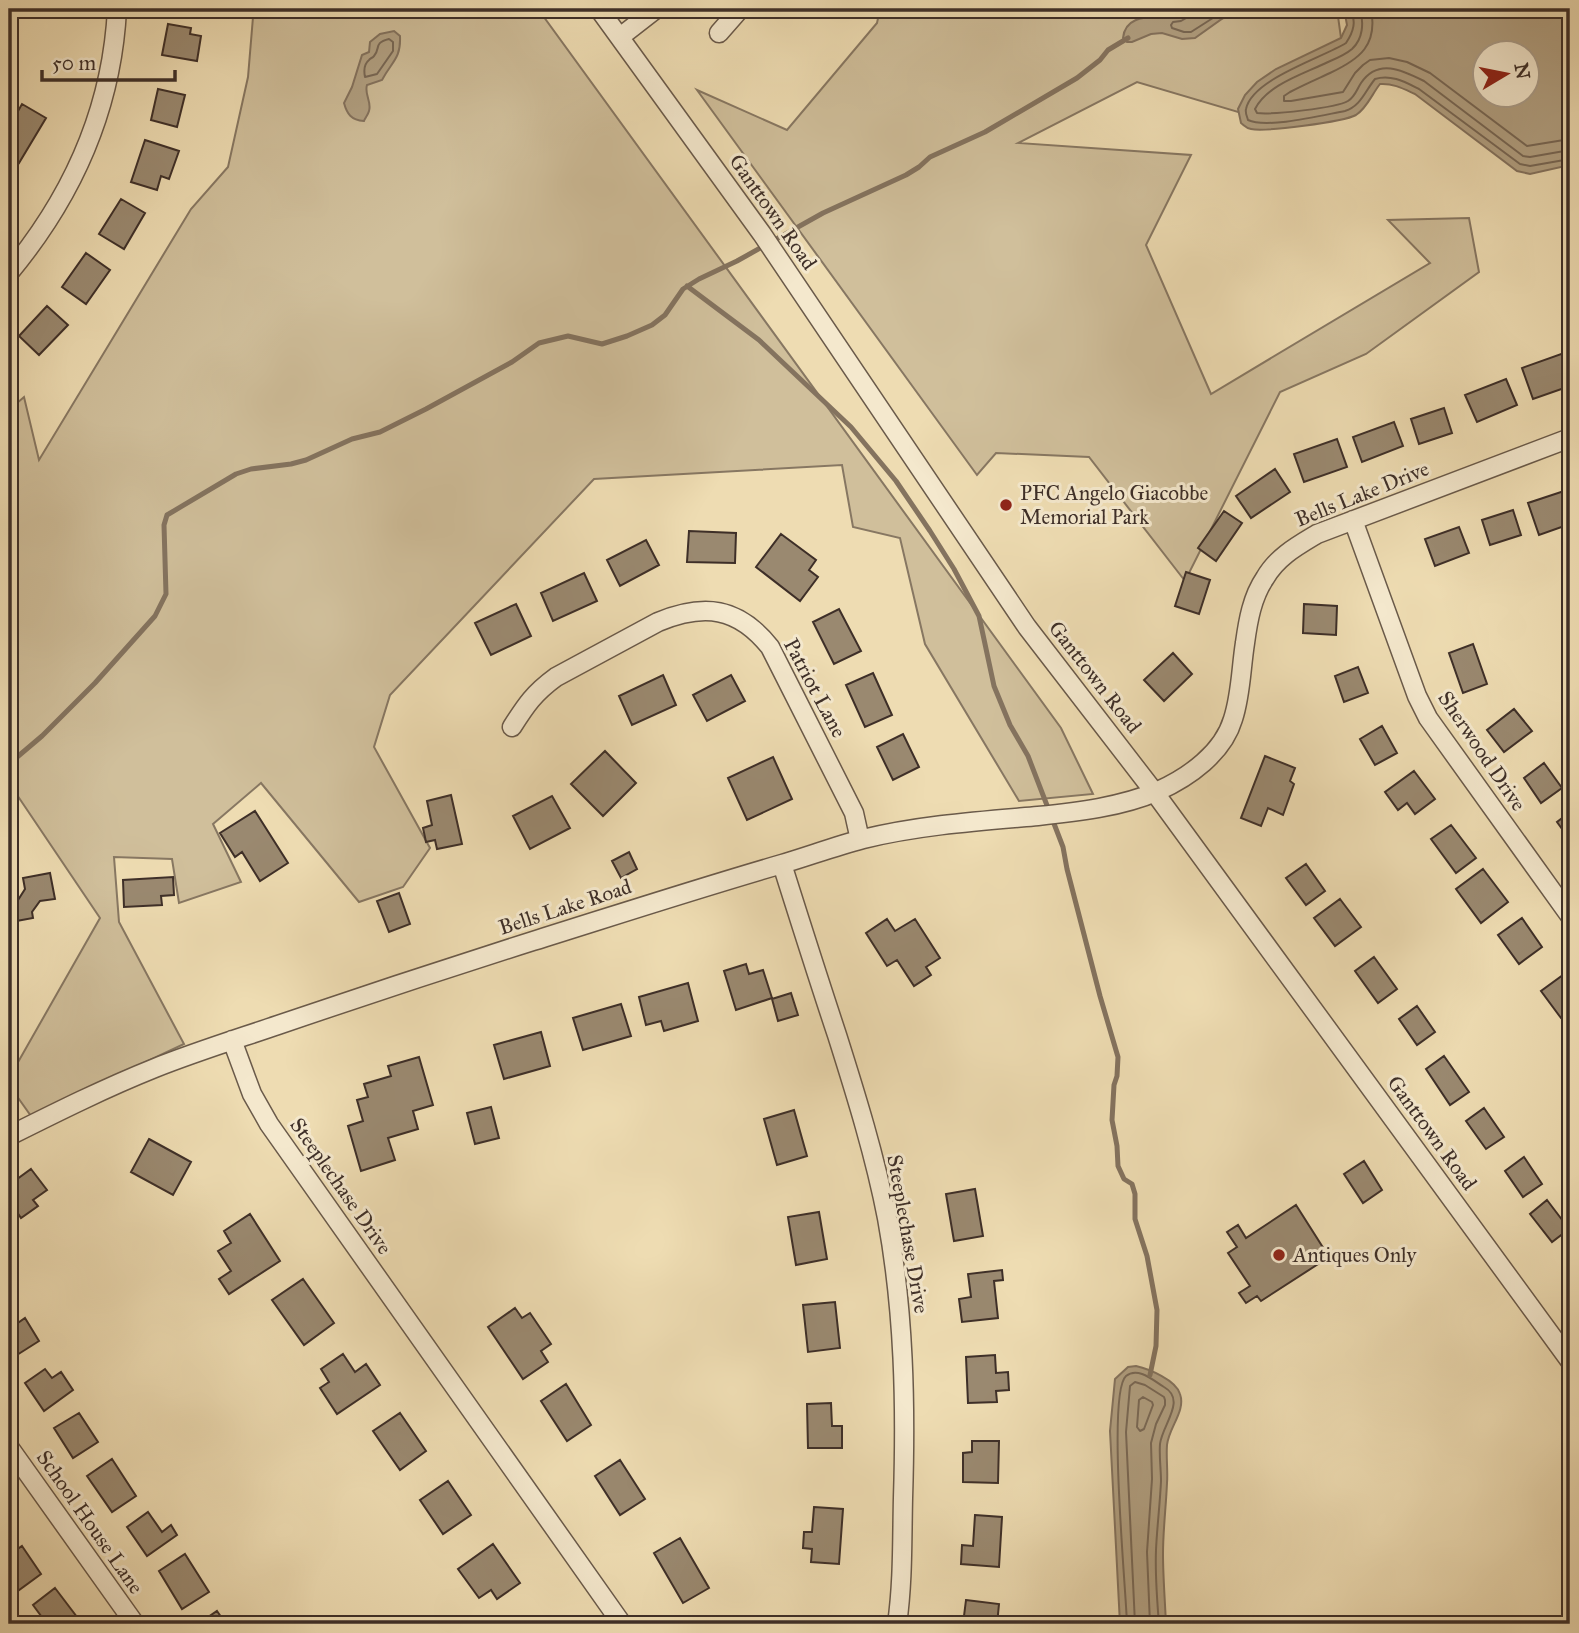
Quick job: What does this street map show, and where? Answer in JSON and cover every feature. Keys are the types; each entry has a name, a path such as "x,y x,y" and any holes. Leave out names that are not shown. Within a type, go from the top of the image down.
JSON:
{"street":[{"path":"9,273 56,208 91,137 109,75 117,9"},
{"name":"Ganttown Road","path":"599,9 762,234 1027,627 1155,793 1570,1361"},
{"path":"620,37 656,9"},
{"path":"719,33 740,9"},
{"name":"Bells Lake Drive","path":"1155,793 1184,778 1212,755 1226,736 1238,698 1247,625 1256,594 1278,561 1317,534 1570,438"},
{"name":"Sherwood Drive","path":"1353,520 1427,718 1570,916"},
{"name":"Patriot Lane","path":"512,727 528,701 541,687 556,677 658,622 702,610 719,611 751,626 770,648 854,813 860,840"},
{"name":"Bells Lake Road","path":"9,1136 132,1077 232,1040 391,986 860,840 916,829 1066,813 1113,805 1155,793"},
{"name":"Steeplechase Drive","path":"782,864 868,1140 891,1247 902,1343 905,1411 897,1624"},
{"name":"Steeplechase Drive","path":"232,1040 252,1094 269,1124 622,1624"},
{"name":"School House Lane","path":"9,1447 135,1624"}],"shaded area":[{"path":"252,9 538,9 1061,728 1093,794 1019,801 925,644 900,538 853,527 842,465 594,479 390,695 374,747 430,848 403,887 359,902 261,783 213,824 241,882 179,903 172,859 114,857 119,922 184,1044 31,1116 9,1085 9,1078 100,918 9,783 9,410 24,397 39,460 191,209 228,167 248,77"},
{"path":"880,9 1159,9 1126,33 1284,9 1337,9 1341,38 1238,112 1137,82 1018,143 1191,155 1146,245 1211,394 1430,263 1388,220 1469,218 1479,272 1366,354 1280,392 1185,581 1089,457 996,453 977,475 697,90 787,130 877,23"}],"water":[{"path":"1189,9 1256,9 1226,16 1195,38 1182,39 1162,33 1151,34 1132,42 1123,38 1130,23 1145,18 1171,16"},
{"path":"1344,9 1564,9 1570,15 1570,165 1530,174 1517,171 1415,94 1389,84 1380,84 1363,109 1348,118 1271,129 1251,129 1241,123 1238,109 1245,95 1257,82 1276,69 1341,38 1347,25"},
{"path":"394,31 400,36 397,55 382,80 367,85 370,104 364,121 353,118 344,103 362,55 369,52 370,42 380,34"},
{"path":"1136,1366 1155,1372 1168,1380 1177,1389 1181,1400 1167,1445 1163,1554 1166,1624 1120,1624 1110,1431 1115,1379 1128,1367"}],"building":[{"path":"168,24 191,28 190,34 201,36 197,61 162,55"},
{"path":"158,89 185,95 177,127 151,120"},
{"path":"22,104 46,118 19,163 9,156 9,127"},
{"path":"145,140 179,151 169,179 161,176 157,190 131,182"},
{"path":"121,199 145,213 124,249 99,234"},
{"path":"86,253 110,270 86,304 62,287"},
{"path":"47,306 68,325 39,355 19,336"},
{"path":"1564,353 1570,372 1570,386 1533,399 1522,368"},
{"path":"1506,379 1517,405 1477,422 1465,395"},
{"path":"1444,408 1452,433 1419,444 1411,419"},
{"path":"1394,422 1403,446 1362,462 1353,437"},
{"path":"1337,439 1347,467 1304,482 1294,454"},
{"path":"1275,469 1290,492 1251,518 1236,496"},
{"path":"1567,490 1570,500 1570,524 1539,535 1528,503"},
{"path":"1513,510 1521,535 1490,545 1482,520"},
{"path":"1224,511 1242,523 1216,561 1198,548"},
{"path":"1459,527 1469,553 1435,566 1425,539"},
{"path":"689,531 736,533 735,563 687,562"},
{"path":"781,534 816,560 809,570 818,577 800,601 756,567"},
{"path":"646,540 659,565 620,586 607,560"},
{"path":"1186,572 1210,580 1199,614 1175,606"},
{"path":"584,573 597,601 553,621 541,593"},
{"path":"516,604 531,636 491,655 475,623"},
{"path":"1304,604 1337,606 1336,635 1303,633"},
{"path":"839,609 861,651 834,664 813,622"},
{"path":"1473,644 1487,684 1463,693 1449,653"},
{"path":"1173,653 1192,674 1164,701 1144,680"},
{"path":"1358,667 1368,693 1344,702 1335,676"},
{"path":"873,673 892,715 865,727 846,685"},
{"path":"663,675 676,705 632,725 619,696"},
{"path":"731,675 745,701 707,721 693,695"},
{"path":"1514,709 1532,731 1504,752 1487,730"},
{"path":"1382,726 1397,753 1375,765 1360,739"},
{"path":"903,734 919,767 893,780 877,747"},
{"path":"605,751 636,783 603,816 571,784"},
{"path":"1265,756 1295,768 1290,781 1294,784 1283,815 1268,808 1261,826 1241,818"},
{"path":"773,757 792,799 747,820 728,778"},
{"path":"1544,763 1562,788 1541,803 1524,778"},
{"path":"1414,771 1435,799 1415,814 1407,803 1398,810 1385,792"},
{"path":"451,795 462,844 437,849 435,840 426,842 423,828 432,825 427,801"},
{"path":"552,796 570,828 530,849 513,816"},
{"path":"255,811 288,863 260,881 242,852 235,857 220,833"},
{"path":"1570,812 1570,840 1557,822"},
{"path":"1451,825 1476,858 1456,873 1431,839"},
{"path":"629,852 637,869 621,878 612,861"},
{"path":"1306,864 1325,891 1306,905 1286,878"},
{"path":"1483,869 1508,902 1481,923 1456,889"},
{"path":"50,873 55,899 40,901 32,912 33,918 11,922 9,901 18,900 25,889 23,878"},
{"path":"173,877 174,895 161,896 162,905 124,907 123,880"},
{"path":"399,893 410,924 389,932 377,901"},
{"path":"1340,899 1361,927 1335,946 1314,918"},
{"path":"1522,918 1542,947 1519,964 1498,935"},
{"path":"887,919 895,931 915,919 940,958 926,967 931,975 914,986 897,960 887,966 866,933"},
{"path":"1374,957 1397,989 1378,1003 1355,971"},
{"path":"746,964 749,974 763,970 772,998 736,1010 724,971"},
{"path":"1563,975 1570,986 1570,1012 1561,1018 1541,991"},
{"path":"688,983 698,1021 664,1031 661,1021 646,1025 639,997"},
{"path":"791,993 798,1015 778,1021 772,999"},
{"path":"621,1004 631,1036 583,1050 573,1018"},
{"path":"1417,1006 1435,1032 1417,1045 1399,1019"},
{"path":"541,1032 550,1066 504,1079 494,1045"},
{"path":"1444,1056 1469,1092 1450,1105 1426,1069"},
{"path":"419,1057 433,1105 413,1111 418,1129 388,1138 395,1160 361,1171 348,1126 363,1121 357,1100 368,1097 364,1084 391,1076 388,1066"},
{"path":"491,1107 499,1138 475,1144 467,1113"},
{"path":"1484,1108 1504,1137 1486,1149 1466,1121"},
{"path":"794,1110 807,1156 777,1165 764,1119"},
{"path":"149,1139 191,1162 173,1195 131,1172"},
{"path":"1524,1157 1542,1184 1523,1197 1505,1171"},
{"path":"1364,1161 1382,1190 1363,1203 1344,1174"},
{"path":"31,1169 47,1190 33,1200 38,1206 21,1218 9,1200 9,1185"},
{"path":"975,1189 983,1236 954,1241 946,1194"},
{"path":"1547,1200 1569,1229 1552,1242 1530,1214"},
{"name":"Antiques Only","path":"1296,1205 1329,1257 1261,1301 1257,1296 1246,1303 1239,1293 1250,1286 1228,1253 1237,1247 1227,1232 1238,1225 1246,1238"},
{"path":"819,1212 827,1259 796,1265 788,1217"},
{"path":"250,1214 280,1261 229,1294 219,1279 231,1271 218,1251 231,1243 224,1231"},
{"path":"1002,1270 1003,1280 994,1281 998,1318 962,1322 959,1299 971,1297 968,1274"},
{"path":"303,1279 334,1323 304,1345 272,1300"},
{"path":"835,1302 840,1348 808,1352 803,1305"},
{"path":"515,1308 522,1318 530,1313 551,1344 541,1351 548,1362 523,1379 488,1327"},
{"path":"25,1318 39,1341 9,1360 9,1322 12,1327"},
{"path":"343,1354 355,1372 366,1364 380,1385 337,1414 320,1388 329,1382 321,1369"},
{"path":"995,1355 996,1373 1008,1372 1009,1390 996,1391 997,1402 968,1403 966,1357"},
{"path":"45,1369 52,1378 61,1372 73,1390 44,1411 25,1383"},
{"path":"566,1384 591,1425 567,1441 541,1401"},
{"path":"831,1403 832,1426 842,1426 842,1448 808,1448 807,1404"},
{"path":"79,1413 98,1442 73,1458 54,1428"},
{"path":"400,1413 426,1451 400,1470 373,1431"},
{"path":"972,1441 999,1441 998,1483 963,1482 963,1453 972,1452"},
{"path":"112,1459 136,1496 112,1512 87,1476"},
{"path":"620,1460 645,1499 620,1515 595,1476"},
{"path":"448,1481 471,1515 443,1534 420,1500"},
{"path":"814,1507 843,1509 839,1564 811,1562 812,1549 803,1548 804,1532 812,1532"},
{"path":"148,1512 162,1532 171,1525 177,1535 147,1556 127,1527"},
{"path":"975,1515 1002,1517 999,1567 961,1564 962,1545 973,1546"},
{"path":"680,1538 709,1588 683,1603 654,1553"},
{"path":"493,1544 520,1583 497,1599 491,1590 479,1598 458,1569"},
{"path":"22,1546 41,1574 15,1593 9,1585 9,1555"},
{"path":"185,1554 209,1592 182,1609 159,1571"},
{"path":"55,1588 77,1617 67,1624 47,1624 33,1605"},
{"path":"966,1600 999,1604 997,1624 963,1624"},
{"path":"217,1611 226,1624 198,1624"}],"waterway":[{"path":"9,764 42,736 95,683 155,616 166,594 164,525 167,515 236,474 306,460 352,439 380,432 512,362 539,343 568,336 602,344 652,325 665,315 683,289 699,279 823,213 906,175 930,157 985,132 1077,78 1108,50 1128,38"},
{"path":"687,286 759,340 851,427 896,481 930,531 979,616 994,686 1010,725 1028,756 1063,847 1118,1057 1112,1120 1118,1166 1124,1179 1132,1184 1135,1194 1135,1219 1147,1256 1157,1310 1156,1346 1150,1375"}],"place":[{"name":"PFC Angelo Giacobbe Memorial Park","path":"1006,505"},
{"name":"Antiques Only","path":"1279,1255"}]}
